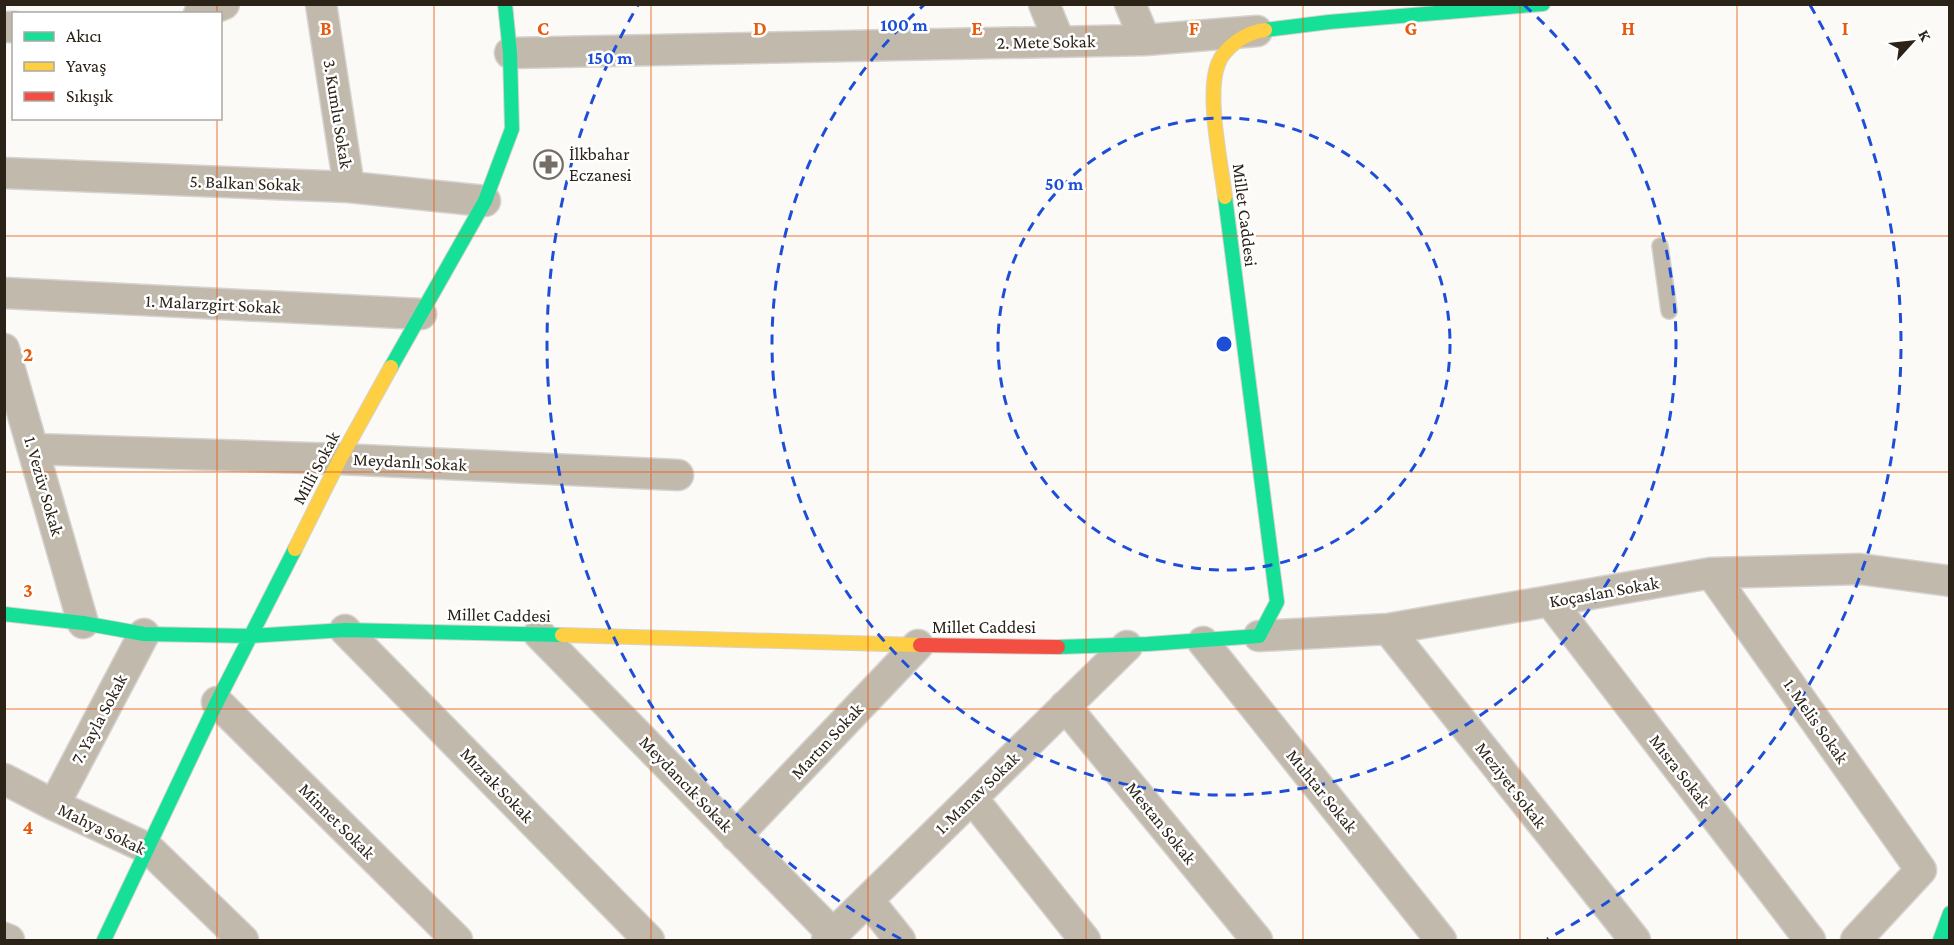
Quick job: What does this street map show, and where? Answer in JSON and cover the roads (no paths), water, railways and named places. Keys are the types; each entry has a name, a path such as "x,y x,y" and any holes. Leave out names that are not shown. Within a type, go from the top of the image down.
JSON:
{"main road":[{"name":"Milli Sokak","path":"104,940 217,702 340,459 485,201 512,129 510,52 505,4"},
{"name":"Millet Caddesi","path":"1329,22 1367,4"},
{"name":"Millet Caddesi","path":"4,614 82,623 144,634 250,636 345,630 918,645 1127,645 1203,642 1258,636 1277,602 1212,95 1218,63 1231,45 1257,31 1329,22 1543,4"},
{"path":"1940,940 1950,914"}],"street":[{"path":"204,12 224,4"},
{"name":"3. Kumlu Sokak","path":"321,4 349,187"},
{"path":"1044,4 1059,41"},
{"path":"1130,4 1145,40"},
{"name":"2. Mete Sokak","path":"510,52 1145,40 1257,31"},
{"name":"5. Balkan Sokak","path":"4,173 349,187 485,201"},
{"name":"1. Malarzgirt Sokak","path":"4,293 422,314"},
{"name":"1. Vezüv Sokak","path":"4,349 82,623"},
{"name":"Meydanlı Sokak","path":"33,449 340,459 678,475"},
{"name":"Koçaslan Sokak","path":"1258,636 1388,629 1711,573 1860,568 1950,581"},
{"name":"1. Melis Sokak","path":"1711,573 1921,870 1856,940"},
{"name":"Mısra Sokak","path":"1550,601 1810,940"},
{"name":"Meziyet Sokak","path":"1388,629 1635,940"},
{"name":"Mızrak Sokak","path":"345,630 649,940"},
{"name":"7. Yayla Sokak","path":"54,805 144,634"},
{"name":"Meydancık Sokak","path":"539,634 736,836 830,937"},
{"name":"Muhtar Sokak","path":"1203,642 1441,940"},
{"name":"Martın Sokak","path":"736,836 918,645"},
{"name":"1. Manav Sokak","path":"830,937 1127,645"},
{"name":"Minnet Sokak","path":"217,702 458,940"},
{"name":"Mestan Sokak","path":"1065,706 1257,940"},
{"name":"Mahya Sokak","path":"4,778 54,805 148,849 243,940"},
{"path":"972,798 1085,940"},
{"path":"868,900 900,940"},
{"path":"4,938 9,940"}],"lane":[{"path":"1660,246 1669,311"}],"place":[{"name":"İlkbahar Eczanesi","path":"548,164"}]}
